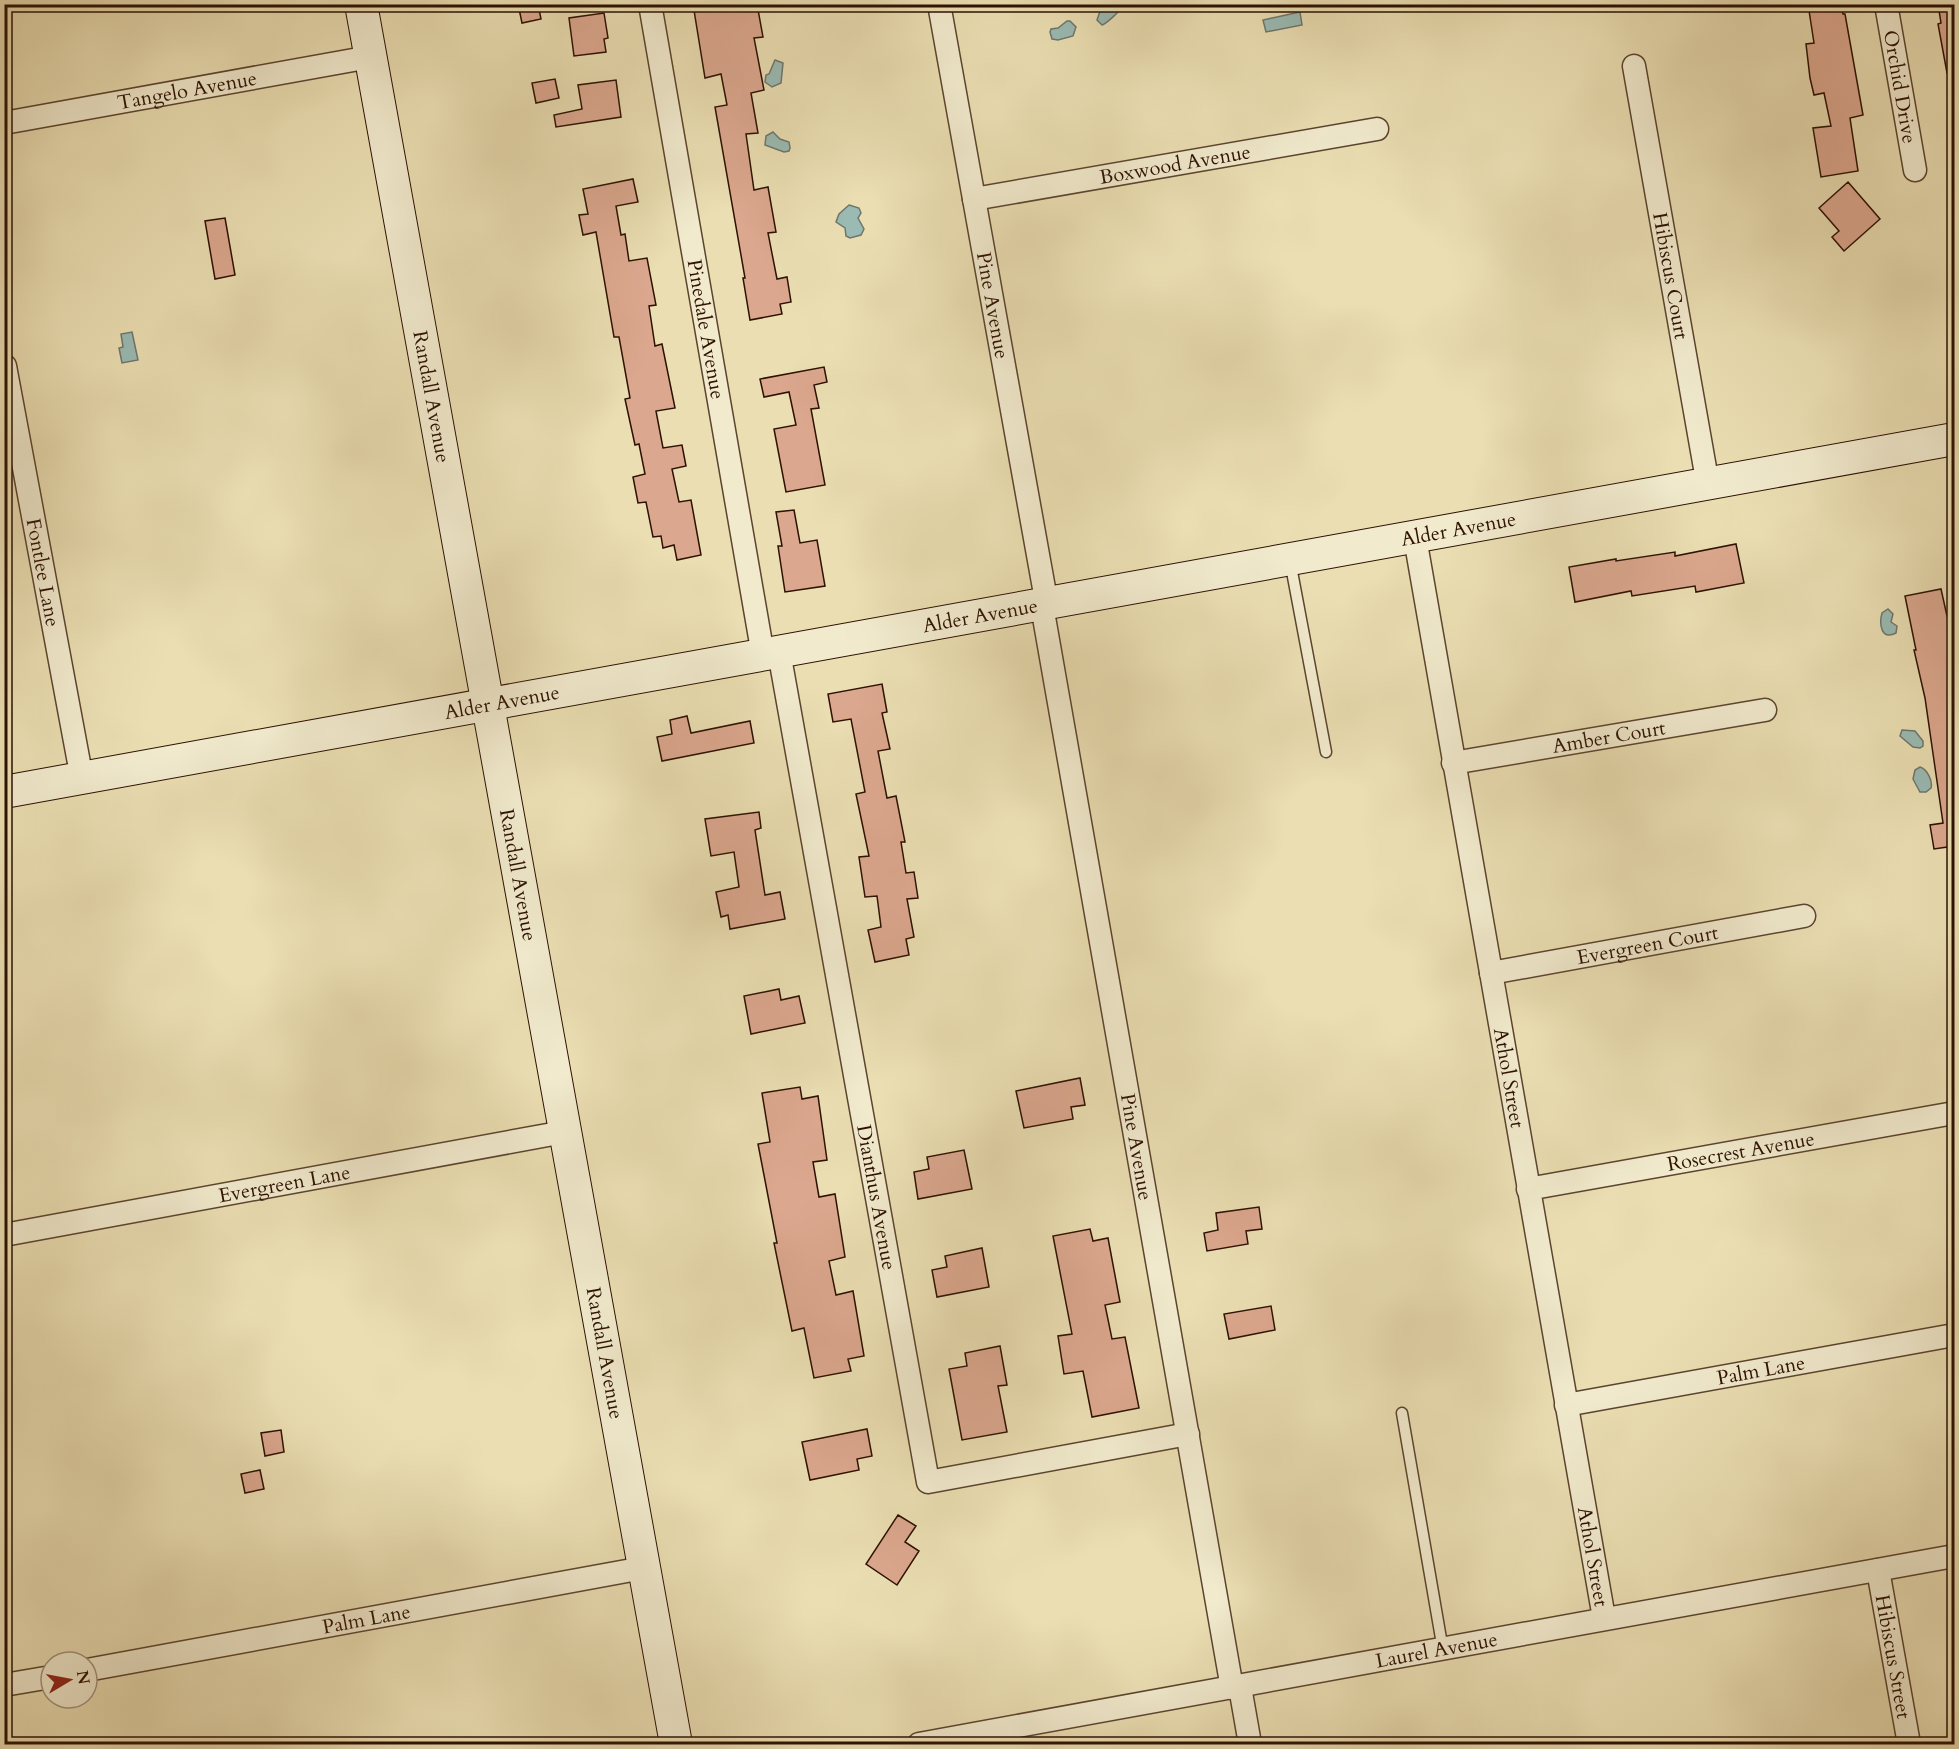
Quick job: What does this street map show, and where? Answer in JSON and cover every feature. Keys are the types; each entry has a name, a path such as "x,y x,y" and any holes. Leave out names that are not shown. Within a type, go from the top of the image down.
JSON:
{"main road":[{"name":"Randall Avenue","path":"361,4 676,1744"},
{"name":"Alder Avenue","path":"4,792 1954,439"}],"street":[{"name":"Pinedale Avenue","path":"650,4 771,654"},
{"name":"Pine Avenue","path":"939,4 1188,1434 1236,1687 1250,1744"},
{"name":"Orchid Drive","path":"1886,4 1915,170"},
{"name":"Tangelo Avenue","path":"4,123 370,57"},
{"name":"Hibiscus Court","path":"1634,66 1708,485"},
{"name":"Boxwood Avenue","path":"974,200 1377,129"},
{"name":"Fontlee Lane","path":"4,366 82,779"},
{"name":"Athol Street","path":"1414,538 1604,1618"},
{"name":"Dianthus Avenue","path":"771,654 928,1482 1188,1434"},
{"name":"Amber Court","path":"1453,763 1765,710"},
{"name":"Evergreen Court","path":"1491,973 1804,916"},
{"name":"Rosecrest Avenue","path":"1528,1189 1954,1113"},
{"name":"Evergreen Lane","path":"4,1235 564,1132"},
{"name":"Palm Lane","path":"1566,1405 1954,1335"},
{"name":"Laurel Avenue","path":"919,1744 1025,1735 1236,1687 1604,1618 1954,1556"},
{"name":"Palm Lane","path":"99,1668 643,1568"},
{"name":"Hibiscus Street","path":"1878,1570 1909,1744"},
{"path":"4,1685 39,1679"}],"lane":[{"path":"1289,561 1326,752"},
{"path":"1402,1413 1443,1650"}],"water":[{"path":"1102,5 1122,5 1122,7 1102,25 1097,20"},
{"path":"1300,12 1302,25 1266,32 1263,20"},
{"path":"1067,21 1076,27 1073,36 1058,40 1052,39 1051,29 1058,28"},
{"path":"775,60 783,63 781,83 772,87 765,82 766,75 769,74"},
{"path":"773,132 780,139 789,142 789,151 784,152 765,145 766,136"},
{"path":"849,205 859,208 861,213 858,218 864,229 861,235 850,238 846,236 845,228 836,222 839,214"},
{"path":"132,332 138,360 122,363 119,348 123,347 121,334"},
{"path":"1888,609 1893,614 1891,622 1897,626 1896,633 1891,635 1884,633 1881,626 1882,613"},
{"path":"1902,730 1915,731 1923,741 1923,746 1913,747 1900,736"},
{"path":"1920,767 1927,773 1931,782 1931,788 1926,792 1920,792 1913,779 1915,770"}],"building":[{"path":"518,4 538,4 541,19 522,23"},
{"path":"693,4 757,4 763,37 754,38 764,90 751,93 758,133 746,134 754,190 768,187 776,232 768,233 777,279 787,277 791,302 780,304 782,314 750,320 743,278 745,278 715,107 727,105 721,74 705,78"},
{"path":"1808,4 1841,4 1843,14 1845,14 1863,115 1850,118 1858,171 1821,177 1813,128 1831,126 1824,93 1814,95 1810,78 1806,44 1814,43"},
{"path":"1938,4 1954,4 1954,72 1947,73 1938,24 1941,23"},
{"path":"604,13 608,38 604,39 606,52 574,56 569,18"},
{"path":"555,79 559,98 536,103 532,83"},
{"path":"616,80 621,117 556,127 554,115 582,109 578,85"},
{"path":"633,179 638,202 616,206 621,235 625,234 629,261 647,258 656,305 649,306 655,346 662,344 675,408 656,411 663,448 682,445 686,466 672,469 679,502 691,500 701,555 677,560 674,545 663,548 661,536 653,537 646,502 638,503 633,477 645,474 639,444 635,445 625,399 630,398 619,337 614,337 596,232 583,235 579,215 588,214 583,189"},
{"path":"1848,182 1880,219 1844,251 1832,237 1839,231 1819,208"},
{"path":"225,218 235,275 215,279 205,221"},
{"path":"824,367 827,382 814,385 819,408 811,409 825,485 786,492 774,429 796,425 789,392 764,397 760,379"},
{"path":"794,510 800,543 817,540 825,586 785,592 778,546 782,546 776,512"},
{"path":"1736,544 1744,583 1696,592 1695,586 1632,596 1631,591 1575,602 1569,567 1675,552 1675,556"},
{"path":"1941,589 1947,616 1954,614 1954,846 1934,849 1930,825 1943,823 1925,698 1905,596"},
{"path":"882,684 887,712 882,713 890,749 878,751 887,798 896,796 905,842 901,842 906,873 914,872 918,898 907,899 914,937 906,939 909,955 875,962 868,930 881,927 877,896 865,897 859,857 869,856 856,794 865,792 851,719 833,722 828,694"},
{"path":"687,716 691,733 750,721 754,743 662,761 657,737 672,734 670,720"},
{"path":"759,812 761,828 755,830 765,895 780,892 785,919 730,929 728,915 721,917 716,892 739,887 734,852 711,856 705,819"},
{"path":"779,989 781,1000 799,996 805,1023 751,1034 744,996"},
{"path":"1080,1078 1085,1105 1071,1107 1073,1119 1024,1128 1016,1091"},
{"path":"800,1087 802,1099 818,1096 827,1160 813,1162 819,1197 835,1194 845,1257 829,1261 836,1295 853,1291 864,1356 848,1359 851,1371 814,1378 804,1328 792,1331 774,1243 777,1243 758,1144 770,1142 762,1093"},
{"path":"964,1150 972,1189 918,1199 914,1172 929,1169 927,1157"},
{"path":"1259,1207 1262,1229 1246,1231 1248,1244 1207,1251 1204,1233 1218,1230 1216,1213"},
{"path":"1090,1229 1093,1241 1108,1238 1120,1302 1105,1305 1112,1339 1125,1337 1139,1408 1092,1417 1083,1371 1064,1374 1058,1336 1072,1334 1053,1236"},
{"path":"982,1248 989,1287 937,1297 932,1270 947,1267 945,1256"},
{"path":"1271,1306 1275,1330 1229,1339 1224,1314"},
{"path":"1000,1346 1007,1385 998,1386 1007,1432 962,1440 949,1369 967,1366 965,1353"},
{"path":"867,1429 872,1456 857,1459 859,1470 810,1480 802,1442"},
{"path":"281,1430 284,1452 265,1456 261,1433"},
{"path":"260,1470 264,1489 245,1493 241,1474"},
{"path":"898,1515 916,1526 905,1542 919,1551 897,1585 866,1564"}]}
